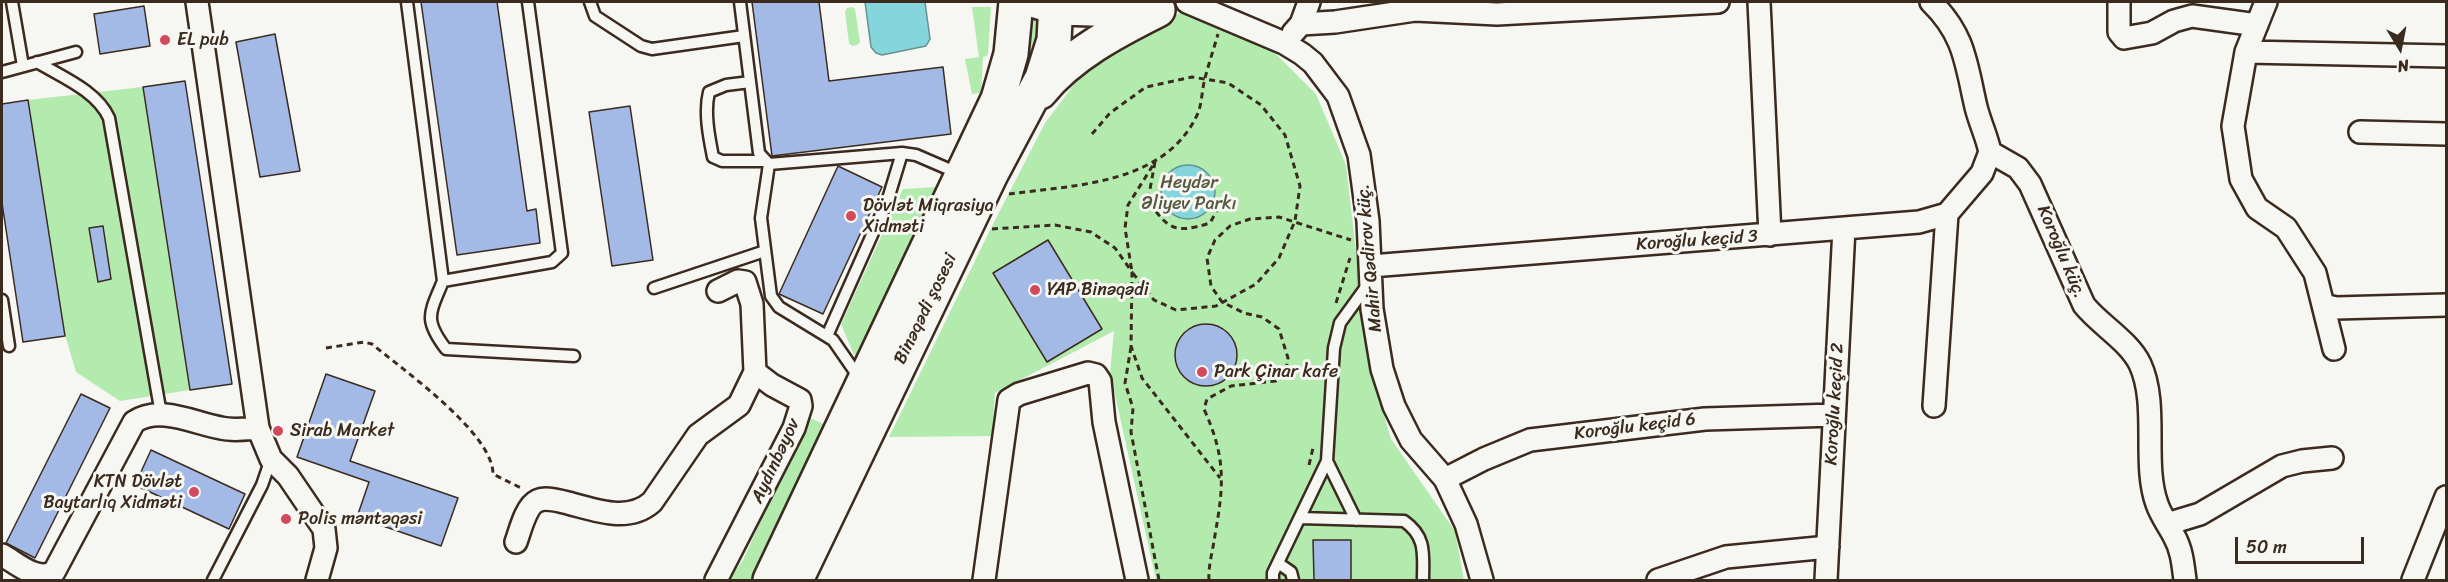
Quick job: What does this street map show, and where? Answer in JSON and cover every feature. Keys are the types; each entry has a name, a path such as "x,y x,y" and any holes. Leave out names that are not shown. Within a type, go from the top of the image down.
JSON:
{"main road":[{"name":"Binəqədi şosesi","path":"770,580 998,99 1011,54 1016,2"},
{"name":"Binəqədi şosesi","path":"796,580 991,174 1027,108 1049,58 1053,40 1050,3"},
{"path":"1050,3 1159,5"},
{"path":"1027,108 1056,75 1113,33 1159,5"}],"street":[{"path":"197,2 258,428 271,459 288,476 324,530 326,548 317,580"},
{"path":"1284,44 1301,24 1309,2"},
{"path":"1301,24 1335,22 1415,10 1497,14 1718,2"},
{"path":"1759,2 1770,235"},
{"path":"1931,2 1946,15 1965,52 1977,111 1990,152 1982,173 1947,214 1934,406"},
{"path":"2119,2 2119,32 2124,38 2152,33 2174,21 2192,16 2257,25"},
{"path":"2266,2 2246,52 2233,126 2241,179 2257,208 2286,228 2315,273 2334,349"},
{"name":"Mahir Qədirov küç.","path":"1159,5 1224,18 1284,44 1314,63 1338,96 1349,123 1361,166 1368,221 1372,309 1382,369 1394,406 1411,440 1445,479 1466,524 1482,580"},
{"path":"2246,52 2446,56"},
{"path":"2360,132 2446,134"},
{"name":"Koroğlu küç.","path":"1990,152 2018,168 2030,184 2084,305 2096,320 2123,343 2139,363 2148,402 2152,469 2157,504 2181,554 2185,580"},
{"name":"Koroğlu keçid 3","path":"1371,274 1918,222 1947,214"},
{"name":"Koroğlu keçid 2","path":"1826,580 1844,228"},
{"path":"516,542 530,508 536,501 549,499 607,512 629,514 642,510 652,502 698,435 739,405 755,372 752,304 745,282 738,281 718,291"},
{"path":"2323,305 2336,308 2446,305"},
{"name":"Aydınbəyov","path":"716,580 789,438 801,406 800,400 755,372"},
{"path":"984,580 1009,400 1019,394 1088,373 1096,375 1100,381 1104,422 1137,580"},
{"path":"2,555 39,576 47,576 54,572 134,422 144,416 161,414 236,430 258,428"},
{"name":"Koroğlu keçid 6","path":"1445,479 1484,459 1530,440 1705,419 1834,415"},
{"path":"2167,524 2200,514 2282,466 2332,458"},
{"path":"2413,580 2446,497"},
{"path":"1658,580 1726,557 1827,547"}],"lane":[{"path":"12,2 23,66"},
{"path":"407,2 443,281 430,313 432,331 446,348 574,356"},
{"path":"443,281 552,262 562,253 528,2"},
{"path":"590,2 595,16 641,46 652,49 744,36"},
{"path":"740,2 759,153 766,163 761,218 771,296 779,307 833,340 863,384"},
{"path":"2,72 76,52"},
{"path":"37,62 104,105 110,118 161,414"},
{"path":"750,82 726,85 709,92 707,102 713,158 722,161 766,163 902,153 933,161 963,176"},
{"path":"827,336 888,199 902,153"},
{"path":"654,288 765,251"},
{"path":"1273,580 1278,563 1327,461 1334,348 1340,323 1371,274"},
{"path":"2,300 9,346"},
{"path":"213,580 262,485 271,459"},
{"path":"1327,461 1356,520"},
{"path":"1300,518 1404,521 1415,529 1421,539 1423,580"},
{"path":"1278,563 1291,572 1293,580"}],"path":[{"path":"1159,580 1131,432 1133,408 1125,383 1131,346 1132,272 1125,228 1128,205 1155,162 1185,135 1198,112 1205,79 1224,18"},
{"path":"990,230 1055,225 1091,232 1115,248 1154,300 1176,310 1216,306 1256,284 1279,258 1295,221 1300,186 1285,135 1261,105 1228,83 1192,76 1146,87 1110,114 1092,134"},
{"path":"1009,194 1110,180 1155,162"},
{"path":"1155,162 1148,200 1162,222 1174,228 1191,229 1210,223 1221,203"},
{"path":"1209,580 1221,499 1222,462 1212,426 1204,409 1208,399 1231,386 1276,381 1286,371 1288,358 1279,329 1262,317 1244,313 1222,302 1211,286 1207,258 1215,240 1230,226 1250,219 1278,217 1355,241"},
{"path":"1335,305 1352,252"},
{"path":"326,348 364,342 372,344 463,420 484,447 493,466 494,474 522,489 536,501"},
{"path":"1131,346 1142,378 1222,479"},
{"path":"1306,475 1314,442"}],"green space":[{"path":"972,7 991,7 988,55 983,57 981,93 972,94 965,59 979,57"},
{"path":"847,8 855,9 860,42 852,46 849,43 845,12"},
{"name":"Heydər Əliyev Parkı","path":"1181,13 1221,26 1275,53 1316,94 1346,165 1369,364 1391,439 1455,531 1464,580 1156,580 1110,372 1114,331 995,393 992,436 889,437 1045,123 1088,66 1160,19"},
{"path":"1027,14 1048,16 1005,128"},
{"path":"143,87 190,390 120,401 76,372 65,335 28,100"},
{"path":"936,187 857,362 841,324 903,189"},
{"path":"808,417 830,427 758,580 729,580 743,560"}],"water":[{"path":"865,2 925,2 930,39 926,46 882,55 876,53 871,47"},
{"path":"1183,165 1193,165 1203,169 1211,177 1215,192 1211,207 1203,215 1193,219 1183,219 1173,215 1165,207 1161,197 1161,187 1165,177 1173,169"}],"building":[{"path":"421,2 497,2 527,211 536,209 540,243 457,255"},
{"path":"752,2 819,2 829,81 943,67 951,134 772,156"},
{"path":"144,6 150,46 100,54 94,14"},
{"path":"275,34 300,171 260,177 236,42"},
{"path":"185,81 232,384 190,390 143,87"},
{"path":"28,100 65,336 23,342 2,203 2,104"},
{"path":"630,106 653,260 612,266 589,112"},
{"path":"838,166 882,187 823,314 779,294"},
{"path":"103,226 111,279 98,282 89,228"},
{"path":"1048,240 1102,329 1047,362 993,273"},
{"path":"1206,324 1223,329 1228,333 1232,338 1237,355 1232,372 1228,377 1223,381 1206,386 1189,381 1184,377 1180,372 1175,355 1180,338 1184,333 1189,329"},
{"path":"326,374 375,391 350,461 458,498 441,546 357,517 369,482 297,457"},
{"path":"81,394 110,408 35,558 6,543"},
{"path":"151,450 245,494 229,529 135,485"},
{"path":"1313,540 1351,540 1351,580 1314,580"}],"place":[{"name":"EL pub","path":"165,40"},
{"name":"Dövlət Miqrasiya Xidməti","path":"851,216"},
{"name":"YAP Binəqədi","path":"1035,290"},
{"name":"Park Çinar kafe","path":"1202,372"},
{"name":"Sirab Market","path":"278,431"},
{"name":"KTN Dövlət Baytarlıq Xidməti","path":"194,492"},
{"name":"Polis məntəqəsi","path":"286,519"}]}
